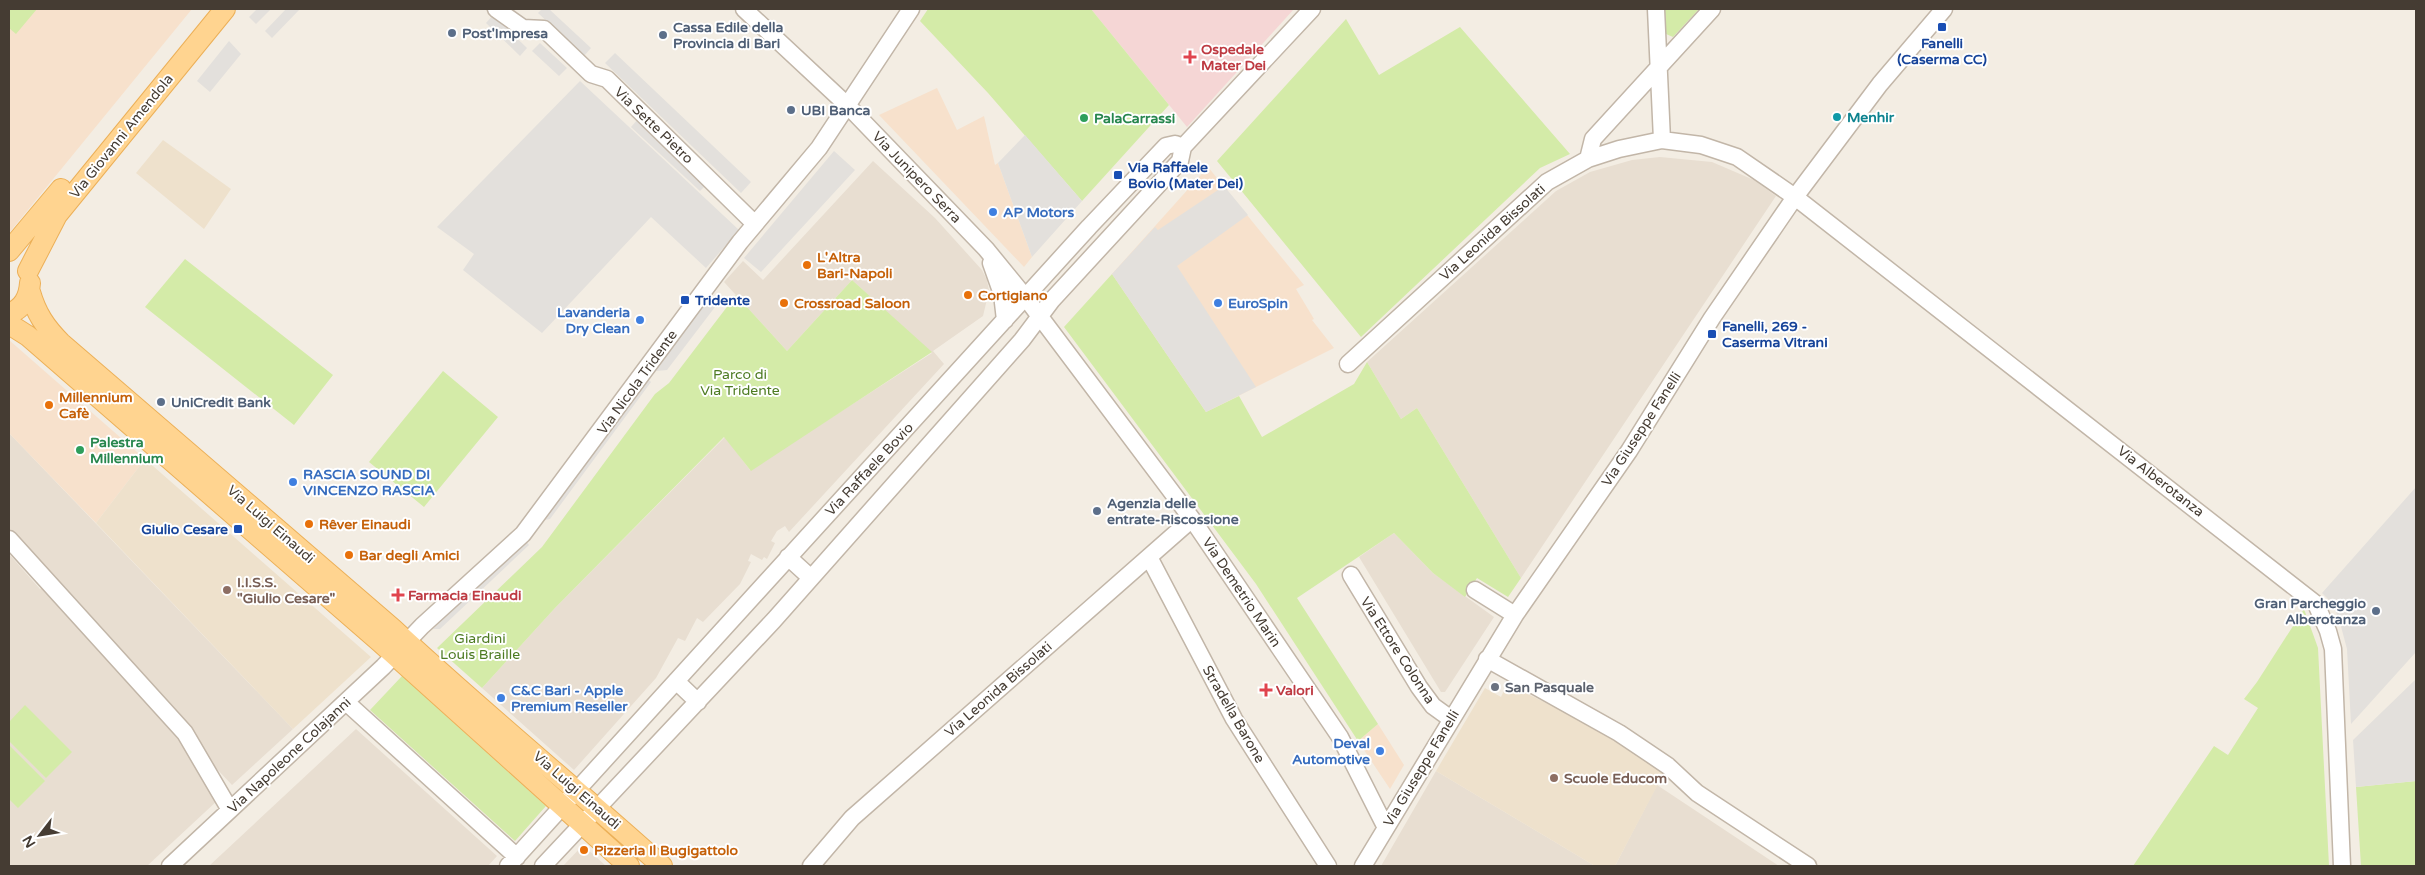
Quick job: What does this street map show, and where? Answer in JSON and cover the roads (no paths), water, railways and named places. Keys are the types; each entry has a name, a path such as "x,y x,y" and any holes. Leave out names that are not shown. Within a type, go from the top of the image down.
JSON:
{"main road":[{"name":"Via Giovanni Amendola","path":"207,9 9,253 18,257 28,271 57,215 225,9"},
{"path":"9,314 25,302 30,292 31,280 28,271"},
{"name":"Via Luigi Einaudi","path":"30,292 36,312 48,330 61,343 400,648 562,806 629,866"},
{"name":"Via Luigi Einaudi","path":"9,324 28,336 400,648 577,790 662,866"}],"street":[{"name":"Via Sette Pietro","path":"496,9 523,28 544,29 591,74 607,79 755,224"},
{"name":"Via Junipero Serra","path":"744,9 848,106 986,249 1026,298"},
{"name":"Via Nicola Tridente","path":"400,648 530,526 755,224 819,148 911,9"},
{"name":"Via Raffaele Bovio","path":"543,866 698,702 810,578 990,376 1052,300 1180,161 1183,147 1312,9"},
{"path":"1656,9 1662,140"},
{"path":"1588,159 1593,139 1712,9"},
{"name":"Via Giuseppe Fanelli","path":"1362,866 1515,615 1629,451 1712,318 1795,197 1880,84 1944,9"},
{"name":"Via Leonida Bissolati","path":"1348,364 1540,188 1588,159 1619,149 1662,140 1701,146 1737,157 1795,197"},
{"name":"Via Raffaele Bovio","path":"512,861 1089,227 1166,146 1175,144 1183,147"},
{"name":"Via Alberotanza","path":"1795,197 2316,604 2328,631 2332,649 2342,866"},
{"name":"Via Junipero Serra","path":"986,249 1002,294 1006,320"},
{"name":"Via Demetrio Marin","path":"1026,298 1192,518 1340,737 1385,826"},
{"path":"970,358 990,376"},
{"name":"Via Leonida Bissolati","path":"811,866 852,818 1192,518"},
{"path":"9,538 185,733 230,810"},
{"path":"788,557 810,578"},
{"name":"Stradella Barone","path":"1149,557 1234,719 1328,866"},
{"name":"Via Ettore Colonna","path":"1351,575 1419,687 1433,706 1451,719"},
{"path":"1476,590 1515,615"},
{"name":"Via Napoleone Colajanni","path":"170,866 346,702 400,648"},
{"path":"1487,659 1619,733 1668,766 1697,793 1808,866"},
{"path":"676,681 698,702"},
{"path":"346,702 512,861"}],"place":[{"name":"Fanelli (Caserma CC)","path":"1942,27"},
{"name":"Post'Impresa","path":"452,33"},
{"name":"Cassa Edile della Provincia di Bari","path":"663,35"},
{"name":"Ospedale Mater Dei","path":"1190,57"},
{"name":"UBI Banca","path":"791,110"},
{"name":"Menhir","path":"1837,117"},
{"name":"PalaCarrassi","path":"1084,118"},
{"name":"Via Raffaele Bovio (Mater Dei)","path":"1118,175"},
{"name":"AP Motors","path":"993,212"},
{"name":"L'Altra Bari-Napoli","path":"807,265"},
{"name":"Cortigiano","path":"968,295"},
{"name":"Tridente","path":"685,300"},
{"name":"Crossroad Saloon","path":"784,303"},
{"name":"EuroSpin","path":"1218,303"},
{"name":"Lavanderia Dry Clean","path":"640,320"},
{"name":"Fanelli, 269 - Caserma Vitrani","path":"1712,334"},
{"name":"UniCredit Bank","path":"161,402"},
{"name":"Millennium Cafè","path":"49,405"},
{"name":"Palestra Millennium","path":"80,450"},
{"name":"RASCIA SOUND DI VINCENZO RASCIA","path":"293,482"},
{"name":"Agenzia delle entrate-Riscossione","path":"1097,511"},
{"name":"Rêver Einaudi","path":"309,524"},
{"name":"Giulio Cesare","path":"238,529"},
{"name":"Bar degli Amici","path":"349,555"},
{"name":"I.I.S.S. \"Giulio Cesare\"","path":"227,590"},
{"name":"Farmacia Einaudi","path":"398,595"},
{"name":"Gran Parcheggio Alberotanza","path":"2376,611"},
{"name":"San Pasquale","path":"1495,687"},
{"name":"Valori","path":"1266,690"},
{"name":"C&C Bari - Apple Premium Reseller","path":"501,698"},
{"name":"Deval Automotive","path":"1380,751"},
{"name":"Scuole Educom","path":"1554,778"},
{"name":"Pizzeria Il Bugigattolo","path":"584,850"}],"park label":[{"name":"Parco di Via Tridente","path":"740,382"},
{"name":"Giardini Louis Braille","path":"480,646"}]}
